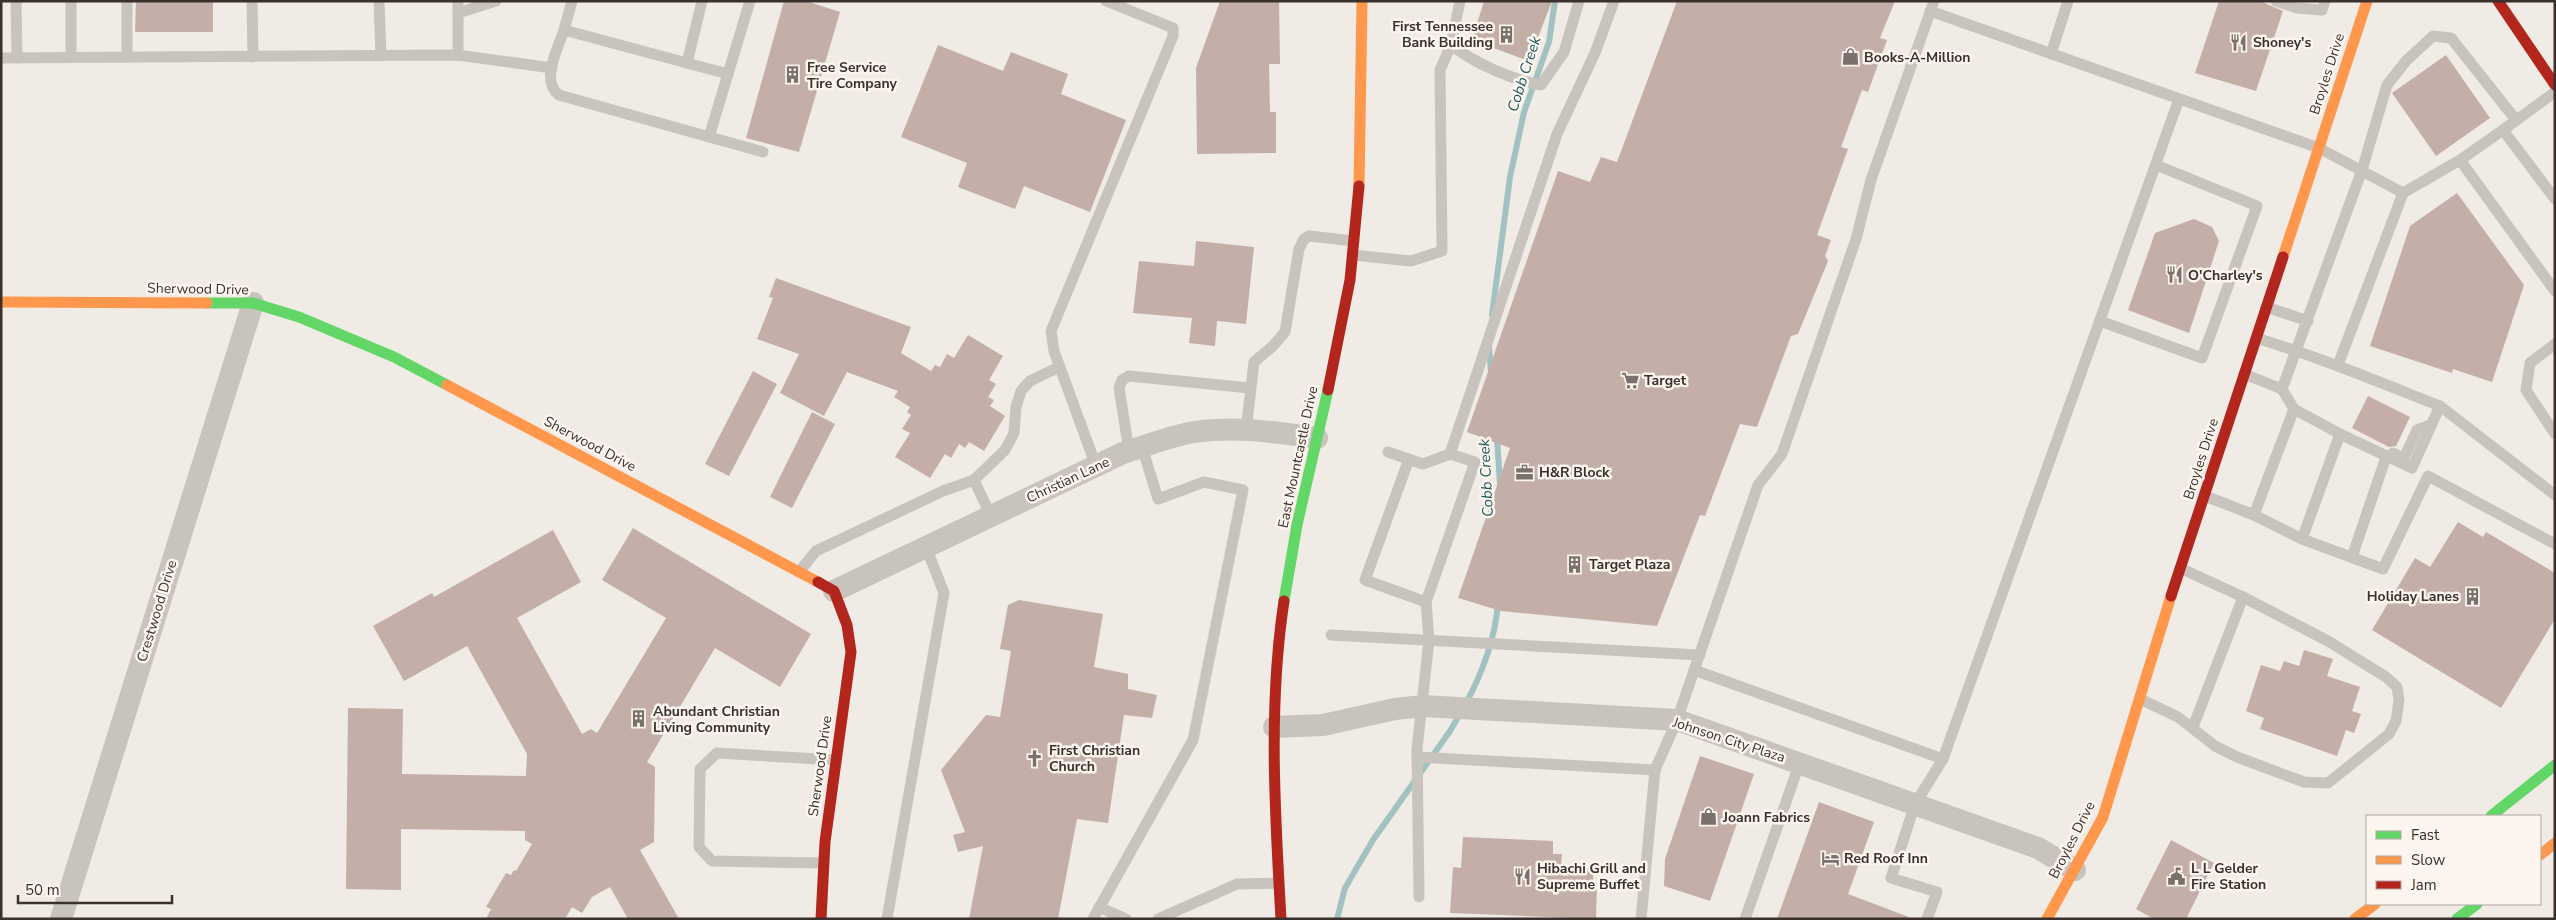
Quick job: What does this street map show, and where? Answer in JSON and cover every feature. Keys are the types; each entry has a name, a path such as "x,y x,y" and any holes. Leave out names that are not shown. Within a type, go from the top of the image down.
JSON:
{"main road":[{"name":"East Mountcastle Drive","path":"1281,919 1274,726 1283,606 1350,281 1361,180 1362,1"},
{"path":"2498,2 2555,85"},
{"name":"Broyles Drive","path":"2047,919 2102,817 2180,568 2361,19 2370,3"},
{"name":"Sherwood Drive","path":"1,302 253,303 299,317 394,356 834,591 847,625 851,652 824,863 821,919"},
{"path":"2492,815 2555,765"},
{"path":"2541,854 2555,843"},
{"path":"2355,919 2374,905"},
{"path":"2457,919 2476,905"}],"street":[{"name":"Crestwood Drive","path":"61,919 253,303"},
{"name":"Christian Lane","path":"834,591 1096,466 1136,449 1192,432 1227,429 1317,438"},
{"name":"Johnson City Plaza","path":"1274,726 1323,725 1395,709 1423,706 1677,720 1800,762 2038,848 2075,870"}],"lane":[{"path":"16,1 17,58"},
{"path":"71,1 71,57"},
{"path":"127,1 127,57"},
{"path":"252,1 253,57"},
{"path":"379,1 381,56"},
{"path":"458,55 458,7 496,1"},
{"path":"572,1 552,68 551,86 559,95 763,152"},
{"path":"687,63 702,1"},
{"path":"709,137 750,1"},
{"path":"1096,466 1054,351 1051,331 1173,36 1173,28 1168,25 1106,1"},
{"path":"1353,255 1411,261 1442,251 1440,70 1452,45 1460,1"},
{"path":"1452,45 1467,57 1526,82 1541,85 1564,52 1579,1"},
{"path":"1450,454 1558,134 1595,53 1614,1"},
{"path":"2051,54 2068,1"},
{"path":"2276,1 2297,8 2322,10 2325,1"},
{"path":"1641,919 1655,770 1677,720 1758,484 1782,454 1856,239 1871,180 1932,6 2051,54 2319,148 2403,192"},
{"path":"564,30 728,74"},
{"path":"2282,390 2298,351 2362,170 2387,85 2406,61 2432,36 2451,38 2516,120"},
{"path":"1,58 458,55 552,68"},
{"path":"2338,365 2403,192 2460,160 2555,92"},
{"path":"1927,919 1937,892 1891,878 1915,804 1943,759 2179,99"},
{"path":"2503,130 2555,199"},
{"path":"2460,160 2555,291"},
{"path":"2100,321 2202,358 2257,206 2156,165"},
{"path":"1246,430 1254,362 1273,346 1284,332 1299,249 1304,239 1309,236 1354,241"},
{"path":"2266,307 2308,321"},
{"path":"2256,338 2338,365 2440,406 2555,495"},
{"path":"2555,344 2530,364 2526,390 2555,434"},
{"path":"799,572 816,551 943,491 974,480 1005,450 1014,433 1016,407 1021,391 1030,381 1060,367"},
{"path":"2244,374 2282,390 2294,409 2343,436 2428,476 2555,544"},
{"path":"1094,919 1192,740 1243,490 1204,482 1158,499 1136,449 1119,388 1122,380 1128,376 1250,388"},
{"path":"2412,468 2440,406"},
{"path":"2254,515 2294,409"},
{"path":"2343,436 2352,434 2404,458 2417,430 2432,424"},
{"path":"2302,539 2343,436"},
{"path":"1388,452 1423,464 1450,454 1475,462 1426,602 1430,640 1417,757 1419,896"},
{"path":"2352,557 2386,457"},
{"path":"1409,459 1365,580 1426,602"},
{"path":"2205,496 2254,515 2302,539 2384,569 2428,476"},
{"path":"974,480 991,516"},
{"path":"887,919 944,593 926,547"},
{"path":"2140,699 2178,717 2216,746 2237,757 2304,782 2328,783 2389,734 2396,721 2399,700 2397,687 2386,677 2328,640 2180,568"},
{"path":"2193,728 2243,597"},
{"path":"1331,635 1700,655"},
{"path":"1694,670 1943,759"},
{"path":"824,863 712,860 699,847 700,769 717,754 836,760"},
{"path":"1417,757 1655,770"},
{"path":"1745,919 1800,762"},
{"path":"1158,919 1236,884 1279,883"},
{"path":"1099,908 1126,919"}],"building":[{"path":"136,1 213,1 213,32 135,32"},
{"name":"Free Service Tire Company","path":"784,1 806,1 840,12 799,152 746,138"},
{"path":"1220,1 1279,1 1280,64 1269,64 1270,112 1276,112 1276,153 1197,154 1196,68"},
{"name":"First Tennessee Bank Building","path":"1484,1 1552,1 1529,61 1472,40"},
{"path":"1677,1 1895,1 1880,38 1887,40 1868,92 1862,90 1841,147 1848,149 1817,235 1831,240 1825,256 1828,261 1798,334 1791,336 1757,427 1740,424 1705,516 1700,515 1657,626 1501,611 1458,598 1510,448 1467,432 1558,171 1590,182 1601,157 1617,162"},
{"name":"Shoney's","path":"2219,1 2260,1 2283,11 2256,91 2195,73"},
{"path":"938,45 1003,71 1011,52 1068,74 1061,94 1126,120 1090,212 1024,186 1015,209 958,187 967,163 901,137"},
{"path":"2446,55 2490,118 2436,156 2392,93"},
{"path":"2457,193 2524,285 2492,382 2453,369 2452,373 2370,346 2410,226"},
{"name":"O'Charley's","path":"2194,219 2212,227 2219,241 2189,333 2128,310 2155,233"},
{"path":"1196,241 1254,247 1246,324 1217,321 1215,346 1189,343 1192,318 1133,313 1139,261 1194,266"},
{"path":"776,278 911,327 901,353 931,371 935,365 940,367 947,354 954,358 968,335 1003,356 989,380 996,384 988,397 994,400 990,406 1005,416 984,451 969,442 965,448 959,444 951,458 945,454 930,478 895,457 910,433 902,429 911,415 907,412 910,407 894,397 898,391 847,372 824,416 780,393 799,354 757,339 773,298 769,297"},
{"path":"753,371 777,384 729,476 705,464"},
{"path":"2368,396 2410,417 2396,446 2389,447 2352,428"},
{"path":"812,412 835,424 792,508 770,497"},
{"name":"Holiday Lanes","path":"2458,522 2483,537 2486,532 2555,573 2555,619 2501,708 2372,630 2415,558 2430,567"},
{"name":"Abundant Christian Living Community","path":"633,528 811,634 780,687 715,648 647,762 655,767 654,842 640,850 679,919 628,919 610,887 592,897 582,913 572,907 565,919 486,919 491,909 486,907 506,873 511,875 514,870 516,871 532,844 525,840 525,831 401,829 401,890 346,889 348,708 403,709 402,774 526,776 527,754 467,646 404,681 373,626 432,593 434,597 553,530 581,582 517,618 582,734 591,729 597,733 666,618 602,580"},
{"name":"First Christian Church","path":"1019,600 1103,614 1094,667 1128,674 1128,689 1157,695 1152,718 1124,715 1108,823 1077,819 1058,919 969,919 983,846 958,852 953,835 965,832 941,770 986,715 1000,717 1011,651 1000,649 1008,605"},
{"path":"2304,650 2333,659 2327,676 2360,687 2352,711 2361,714 2354,733 2346,730 2337,756 2260,729 2264,718 2246,711 2261,665 2280,671 2284,661 2299,666"},
{"name":"Joann Fabrics","path":"1700,756 1754,774 1710,901 1664,886 1665,859"},
{"name":"Red Roof Inn","path":"1819,802 1874,822 1848,894 1909,917 1909,919 1777,919"},
{"name":"Hibachi Grill and Supreme Buffet","path":"1463,837 1553,841 1553,854 1562,854 1561,866 1593,868 1593,884 1597,884 1596,919 1450,913 1453,867 1461,868"},
{"path":"2171,840 2214,863 2186,919 2154,919 2136,909"}],"waterway":[{"name":"Cobb Creek","path":"1492,315 1510,177 1524,112 1549,42 1555,1"},
{"name":"Cobb Creek","path":"1489,347 1491,372"},
{"name":"Cobb Creek","path":"1497,437 1500,484"},
{"name":"Cobb Creek","path":"1466,703 1487,654 1497,615 1498,602"},
{"name":"Cobb Creek","path":"1337,919 1345,888 1373,840 1450,731 1461,712"}],"traffic: fast":[{"path":"207,303 253,303 299,317 394,357 447,385"},
{"path":"1284,601 1297,525 1328,390"},
{"path":"2492,815 2555,765"},
{"path":"2457,919 2476,905"}],"traffic: slow":[{"path":"1359,186 1362,1"},
{"path":"2283,257 2367,1"},
{"path":"1,302 207,303"},
{"path":"447,385 818,582"},
{"path":"2047,919 2103,817 2171,596"},
{"path":"2541,854 2555,843"},
{"path":"2355,919 2374,905"}],"traffic: jam":[{"path":"2498,1 2555,85"},
{"path":"1328,390 1350,280 1359,186"},
{"path":"2171,596 2283,257"},
{"path":"818,582 834,591 847,625 851,652 825,842 821,919"},
{"path":"1281,919 1275,800 1274,720 1279,641 1284,601"}],"place":[{"name":"First Tennessee Bank Building","path":"1507,34"},
{"name":"Shoney's","path":"2239,42"},
{"name":"Books-A-Million","path":"1850,57"},
{"name":"Free Service Tire Company","path":"793,75"},
{"name":"O'Charley's","path":"2174,275"},
{"name":"Target","path":"1630,380"},
{"name":"H&R Block","path":"1525,472"},
{"name":"Target Plaza","path":"1575,564"},
{"name":"Holiday Lanes","path":"2473,596"},
{"name":"Abundant Christian Living Community","path":"639,719"},
{"name":"First Christian Church","path":"1035,758"},
{"name":"Joann Fabrics","path":"1709,817"},
{"name":"Red Roof Inn","path":"1830,858"},
{"name":"Hibachi Grill and Supreme Buffet","path":"1523,876"},
{"name":"L L Gelder Fire Station","path":"2177,876"}]}
